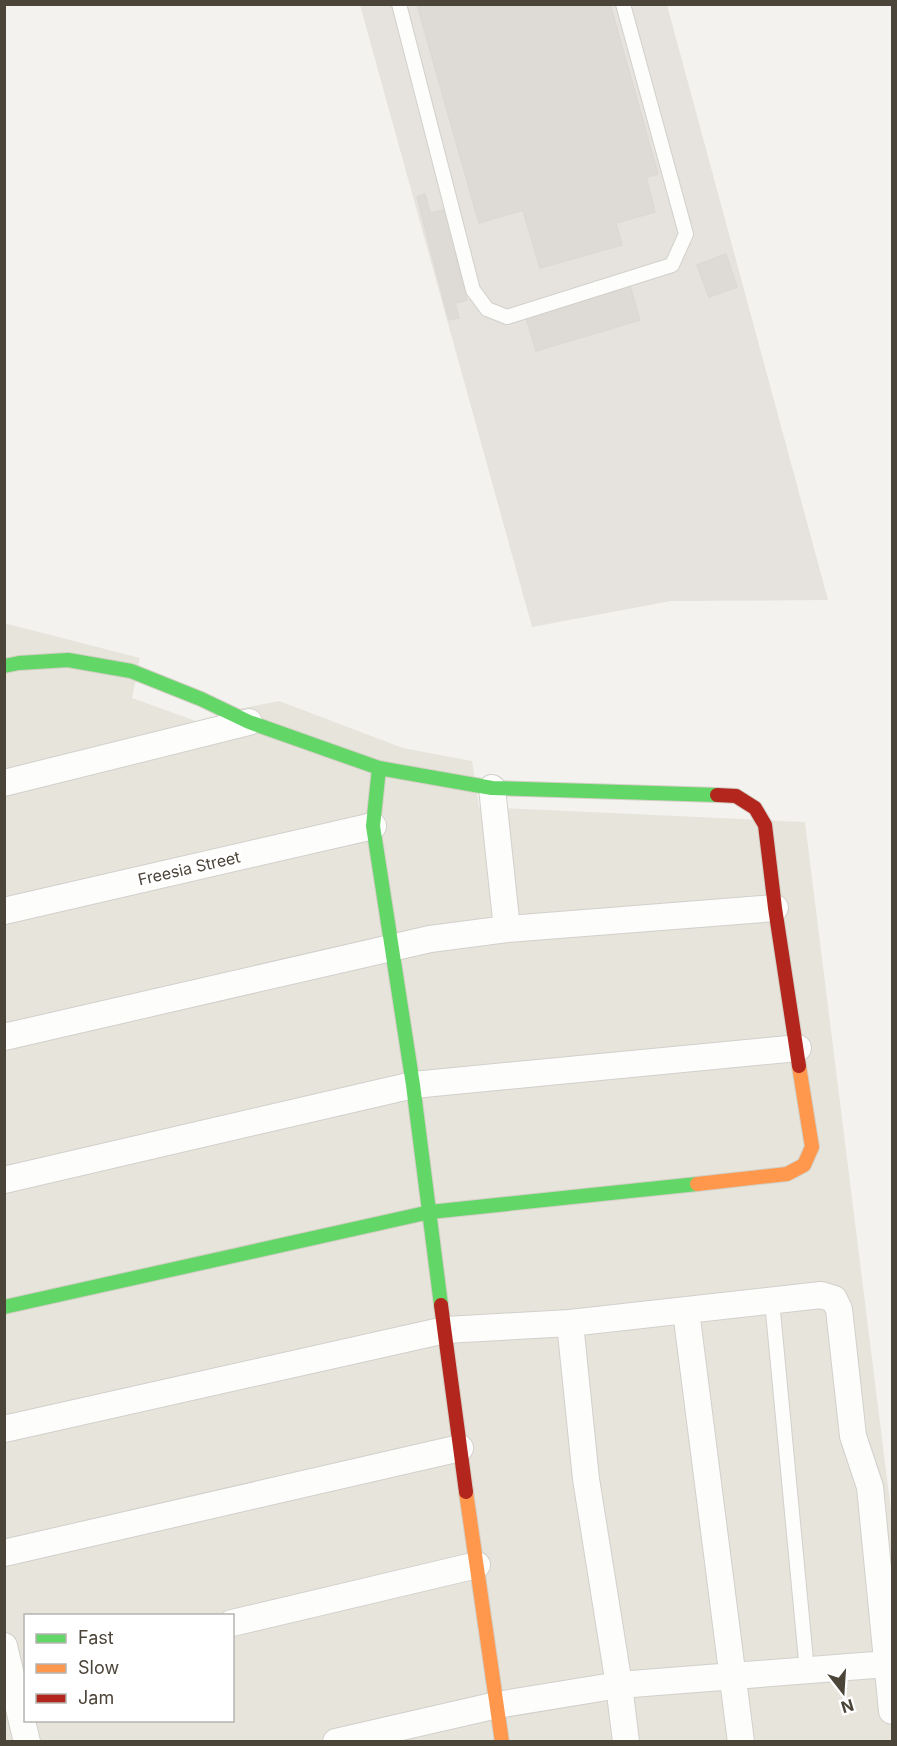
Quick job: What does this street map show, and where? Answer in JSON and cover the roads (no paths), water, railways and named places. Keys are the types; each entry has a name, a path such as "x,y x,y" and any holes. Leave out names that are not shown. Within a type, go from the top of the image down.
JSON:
{"street":[{"path":"4,666 68,660 131,671 201,699 249,722 379,768 492,789 736,796 755,808 765,825 775,908 812,1147 809,1159 801,1170 787,1174 430,1212 4,1307"},
{"path":"4,783 249,722"},
{"path":"379,768 373,826 413,1085 460,1448 502,1742"},
{"path":"492,789 507,929"},
{"name":"Freesia Street","path":"4,911 373,826"},
{"path":"4,1037 393,946 507,929 775,908"},
{"path":"4,1180 413,1085 798,1048"},
{"path":"4,1429 445,1330 570,1323 821,1295 834,1299 839,1309 853,1436 870,1487 892,1710"},
{"path":"686,1311 741,1742"},
{"path":"570,1323 586,1479 626,1742"},
{"path":"4,1553 460,1448"},
{"path":"234,1623 477,1565"},
{"path":"4,1646 19,1673 24,1716"},
{"path":"336,1742 497,1705 619,1685 887,1664"},
{"path":"25,1722 27,1742"}],"lane":[{"path":"399,4 473,290 487,309 507,317 672,265 686,234 623,4"},
{"path":"772,1300 807,1671"}]}
